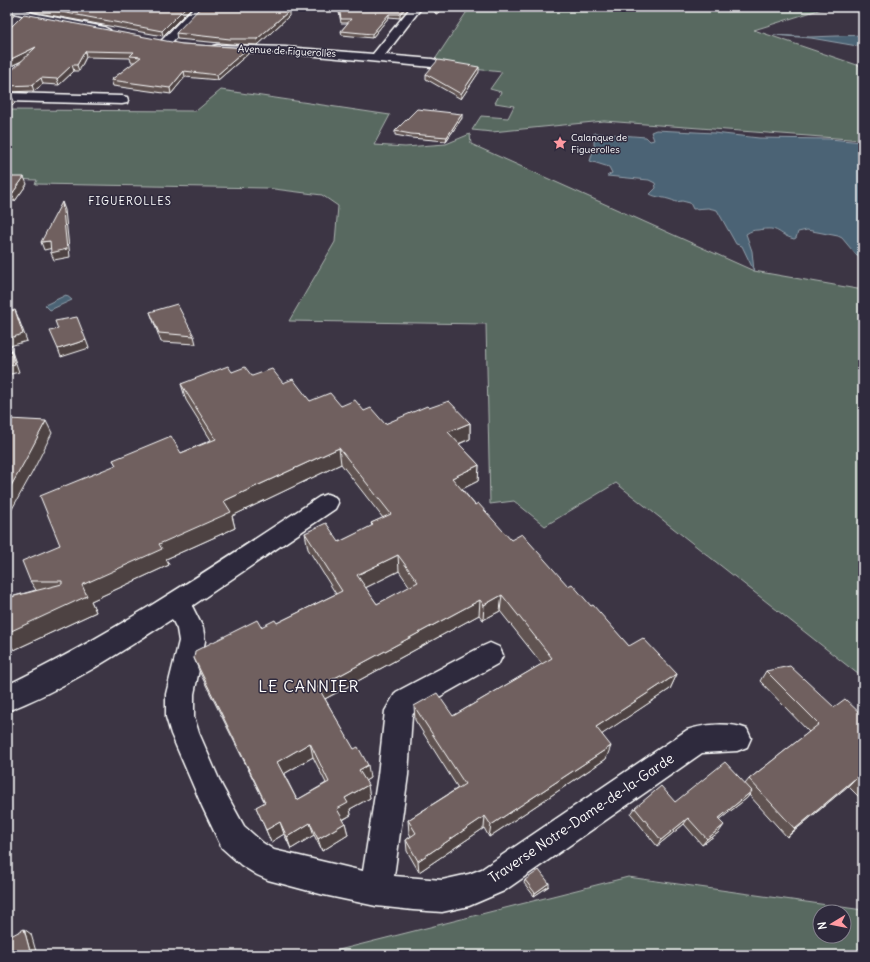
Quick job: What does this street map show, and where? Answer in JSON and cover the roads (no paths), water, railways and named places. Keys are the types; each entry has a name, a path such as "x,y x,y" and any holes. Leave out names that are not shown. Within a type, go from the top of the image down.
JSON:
{"street":[{"path":"167,42 200,7"},
{"path":"377,57 416,7"},
{"path":"7,8 26,13 28,16 116,32"},
{"path":"11,18 26,13"},
{"name":"Avenue de Figuerolles","path":"207,47 285,50 432,63"},
{"path":"7,96 122,100"},
{"path":"7,698 58,674 177,603 327,503"},
{"name":"Traverse Notre-Dame-de-la-Garde","path":"177,603 190,628 192,641 180,694 180,717 185,734 209,790 233,837 252,854 268,864 324,879 376,890 442,896 469,890 492,880 696,740 737,738"},
{"path":"376,890 393,776 398,711 406,701 490,655"}],"water":[{"path":"774,35 810,37 863,35 863,47 811,38"},
{"path":"656,130 714,133 759,138 829,139 863,142 863,257 857,256 842,238 838,236 807,230 798,232 796,238 794,239 771,229 755,230 746,234 752,251 754,271 742,246 736,244 717,210 708,208 693,209 690,203 682,201 676,202 652,195 650,194 656,188 655,183 649,180 607,176 612,173 609,167 590,161 594,148 594,133 646,137 650,141 654,140 651,132"},
{"path":"66,295 72,300 50,310 45,305"}],"place":[{"name":"Calanque de Figuerolles","path":"560,143"}],"district":[{"name":"FIGUEROLLES","path":"130,201"},
{"name":"LE CANNIER","path":"309,686"}]}
